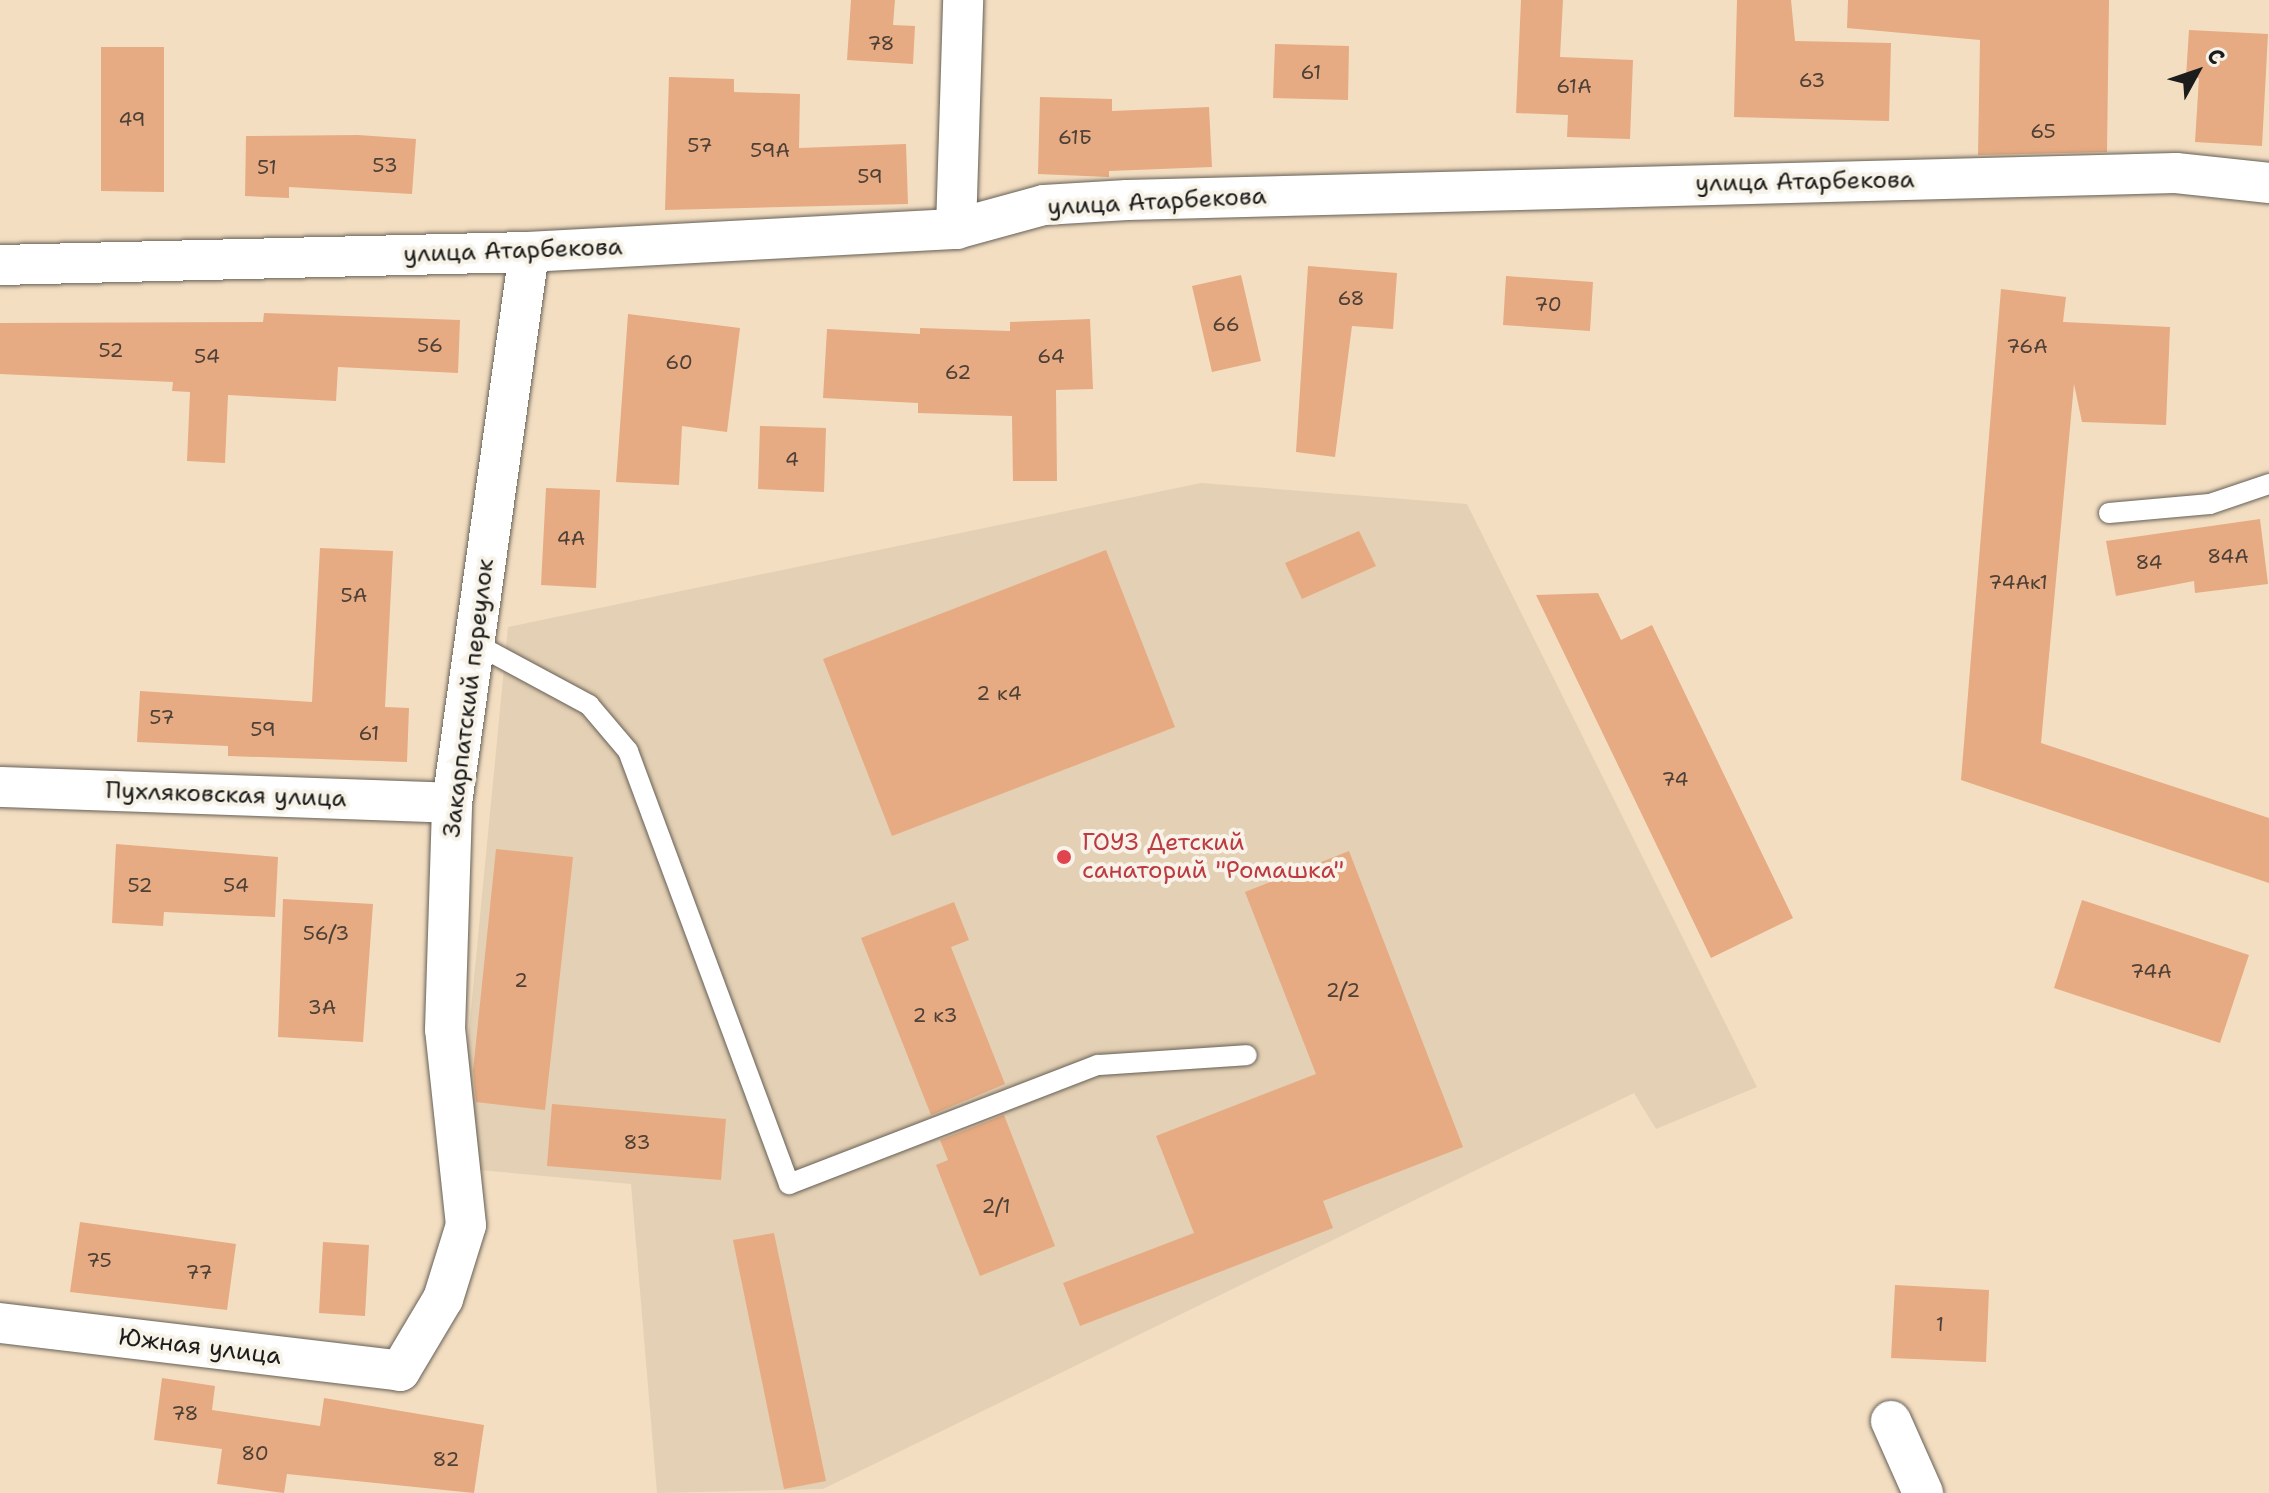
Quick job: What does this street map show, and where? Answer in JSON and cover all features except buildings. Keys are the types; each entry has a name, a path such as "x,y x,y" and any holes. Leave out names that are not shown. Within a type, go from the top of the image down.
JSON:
{"street":[{"path":"956,229 963,0"},
{"name":"улица Атарбекова","path":"0,265 529,252 956,229 1044,205 1127,200 2176,173 2269,183"},
{"name":"Закарпатский переулок","path":"400,1371 443,1299 466,1225 445,1030 452,803 529,252"},
{"name":"Пухляковская улица","path":"0,787 452,803"},
{"name":"Южная улица","path":"0,1323 400,1371"},
{"path":"1891,1421 1923,1493"}],"lane":[{"path":"2109,513 2210,504 2269,484"},
{"path":"474,643 589,705 628,751 789,1184 1098,1065 1247,1055"}],"shaded area":[{"name":"ГОУЗ Детский санаторий \"Ромашка\"","path":"1201,483 1467,504 1757,1087 1656,1129 1634,1093 823,1489 657,1493 631,1184 479,1170 462,1102 508,627"}],"place":[{"name":"ГОУЗ Детский санаторий \"Ромашка\"","path":"1064,857"}]}
